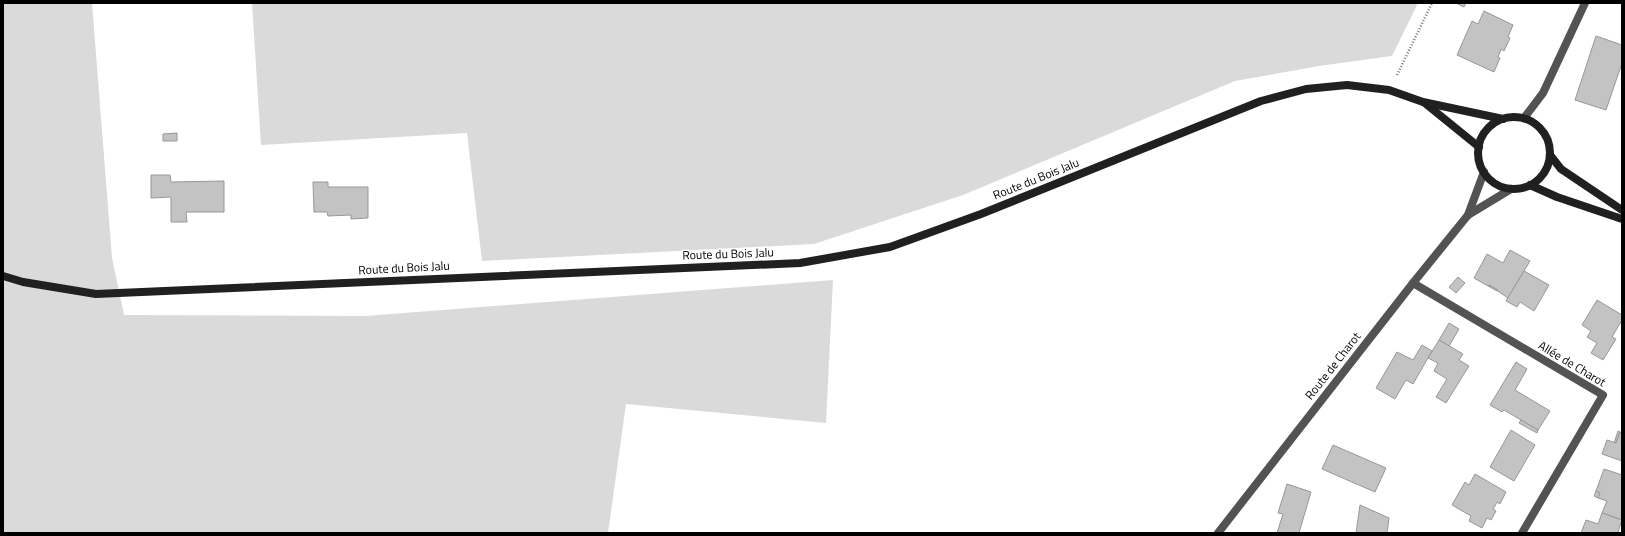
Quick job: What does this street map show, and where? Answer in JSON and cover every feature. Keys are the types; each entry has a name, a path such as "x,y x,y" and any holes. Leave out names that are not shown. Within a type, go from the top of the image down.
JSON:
{"street":[{"path":"1524,118 1543,93 1585,3"},
{"name":"Route du Bois Jalu","path":"3,276 23,282 96,294 800,263 890,247 989,211 1261,101 1306,89 1347,86 1389,90 1423,102 1503,119"},
{"name":"Route du Bois Jalu","path":"1423,102 1479,147"},
{"path":"1513,117 1524,118 1543,130 1548,140 1550,155 1549,162 1544,173 1538,180 1530,185 1511,189 1500,186 1491,180 1484,172 1479,162 1480,141 1485,131 1493,124 1503,119 1513,117"},
{"path":"1550,155 1562,169 1622,210"},
{"name":"Route de Charot","path":"1218,533 1413,283 1468,215 1484,172"},
{"path":"1530,185 1557,198 1622,218"},
{"name":"Route de Charot","path":"1468,215 1511,189"},
{"name":"Allée de Charot","path":"1413,283 1603,395 1522,533"}],"path":[{"path":"1389,90 1432,3"}],"shaded area":[{"path":"3,3 92,3 112,258 124,315 365,316 833,280 826,423 626,404 608,533 3,533"},
{"path":"252,3 1418,3 1392,56 1319,66 1235,81 963,195 814,244 482,261 467,133 261,145"}],"building":[{"path":"1456,3 1466,3 1464,7"},
{"path":"1484,11 1513,25 1508,37 1510,38 1504,51 1501,49 1498,57 1500,58 1494,72 1457,55 1472,21 1478,24"},
{"path":"1596,36 1622,45 1622,63 1606,110 1575,100"},
{"path":"177,133 177,141 163,141 163,134"},
{"path":"151,175 170,175 171,182 224,181 224,212 186,212 187,222 171,222 171,197 151,198"},
{"path":"313,182 328,182 328,187 368,187 368,218 351,219 351,215 328,216 327,212 314,212"},
{"path":"1510,250 1530,261 1508,298 1489,285 1488,286 1474,278 1487,254 1503,263"},
{"path":"1524,271 1549,285 1534,311 1520,302 1517,307 1506,301"},
{"path":"1458,277 1465,283 1456,293 1449,287"},
{"path":"1489,285 1498,290 1497,291 1488,286"},
{"path":"1597,300 1622,315 1622,320 1612,337 1616,339 1603,360 1591,353 1597,343 1587,337 1591,331 1582,325"},
{"path":"1449,323 1459,329 1449,346 1439,340"},
{"path":"1439,340 1463,354 1459,360 1469,366 1446,403 1436,397 1447,379 1434,371 1438,363 1428,358"},
{"path":"1422,345 1432,351 1413,384 1406,380 1395,399 1376,388 1397,352 1413,360"},
{"path":"1516,362 1527,369 1515,390 1550,411 1538,430 1504,410 1502,412 1490,405"},
{"path":"1521,420 1538,430 1537,433 1519,423"},
{"path":"1511,430 1535,445 1514,481 1490,467"},
{"path":"1618,431 1620,432 1616,443 1614,443"},
{"path":"1620,432 1622,433 1622,461 1602,454 1607,440 1616,443"},
{"path":"1333,445 1386,468 1375,492 1322,469"},
{"path":"1604,469 1622,475 1622,520 1602,513 1607,501 1598,498 1600,493 1596,491"},
{"path":"1475,474 1506,492 1500,504 1497,502 1493,509 1496,511 1491,520 1487,518 1482,528 1469,521 1471,516 1452,505 1465,482 1469,485"},
{"path":"1287,484 1311,492 1299,533 1277,533 1283,514 1278,513"},
{"path":"1596,491 1600,493 1598,498 1594,496"},
{"path":"1360,505 1389,518 1387,533 1356,533"},
{"path":"1602,513 1622,520 1618,532 1621,533 1581,533 1586,520 1598,524"}]}
